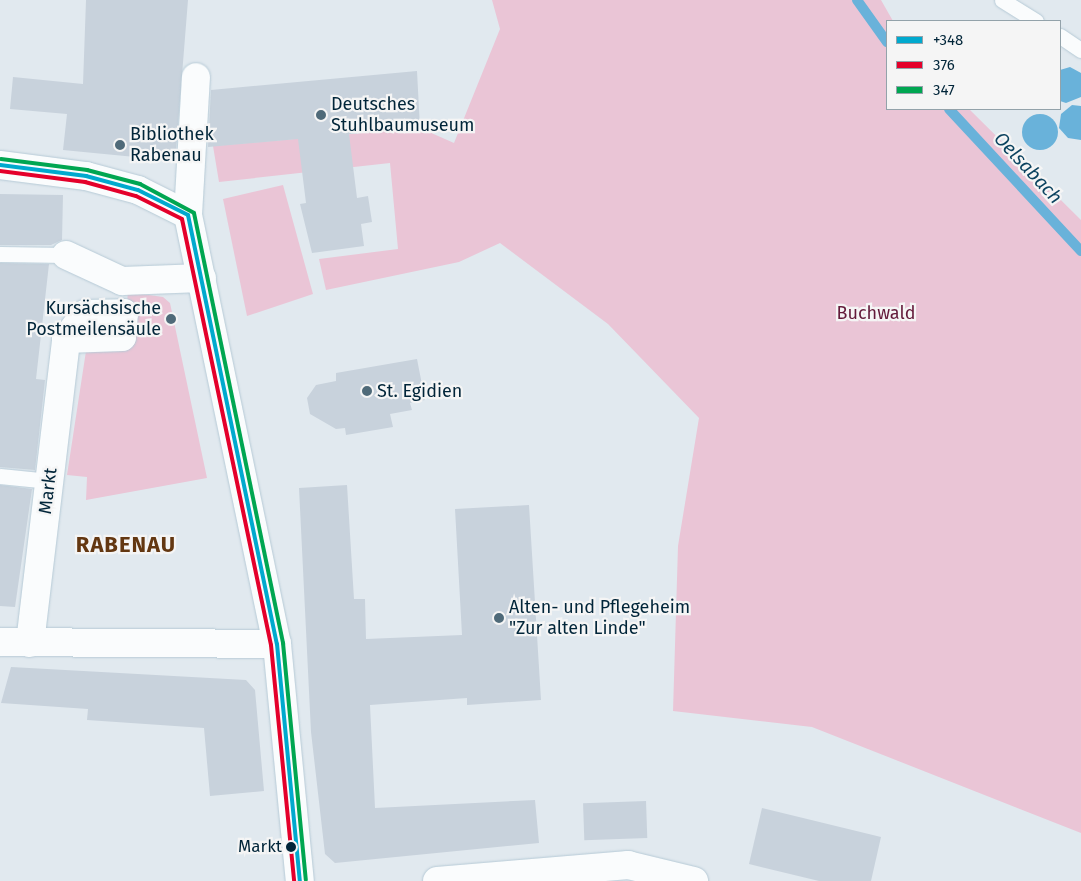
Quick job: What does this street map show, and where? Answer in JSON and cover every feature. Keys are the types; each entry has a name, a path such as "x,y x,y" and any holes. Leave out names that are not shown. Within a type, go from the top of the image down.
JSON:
{"street":[{"path":"196,77 188,216 200,266 277,644 300,881"},
{"path":"0,165 86,176 138,190 188,216"},
{"path":"66,255 122,281 200,266"},
{"name":"Markt","path":"30,643 66,339"},
{"path":"0,642 277,644"},
{"path":"437,881 628,865 694,881"}],"lane":[{"path":"1002,0 1034,20"},
{"path":"1061,37 1081,50"},
{"path":"0,254 66,255"},
{"path":"0,476 50,482"}],"green space":[{"name":"Buchwald","path":"492,0 881,0 892,20 886,20 886,110 970,110 1081,220 1081,833 812,727 673,711 678,546 699,418 608,324 500,243 459,262 326,290 319,259 398,249 390,163 219,182 213,146 420,128 454,143 500,29"},
{"path":"283,185 313,294 247,316 223,199"},
{"path":"128,292 163,297 170,303 207,478 86,500 87,477 67,475 86,351 123,346"}],"water":[{"path":"1070,67 1081,73 1081,97 1066,103 1061,101 1061,70"},
{"path":"1072,105 1081,106 1081,140 1068,138 1059,128 1061,114"},
{"path":"1040,114 1053,119 1058,132 1053,145 1040,150 1027,145 1022,132 1027,119"}],"building":[{"path":"86,0 188,0 176,150 167,150 166,160 63,150 67,114 10,109 13,77 83,84"},
{"path":"417,71 420,128 349,134 357,198 368,196 372,222 361,224 364,246 312,253 300,204 306,203 298,139 208,147 211,90"},
{"path":"0,194 63,195 62,240 51,245 0,245"},
{"path":"0,263 49,264 36,379 45,380 35,470 0,467"},
{"name":"St. Egidien","path":"417,359 425,400 410,403 412,410 390,414 393,427 346,435 345,428 336,429 310,414 307,398 316,385 336,381 336,373"},
{"path":"0,485 32,489 15,607 0,606"},
{"path":"347,485 354,599 365,599 366,639 462,635 455,509 529,505 541,700 467,705 467,698 370,705 375,808 535,800 539,843 335,863 325,854 311,732 299,488"},
{"path":"11,667 246,680 255,690 264,791 210,796 204,728 87,720 88,709 1,703"},
{"path":"646,801 647,838 584,840 583,803"},
{"path":"762,808 881,837 871,881 819,881 749,864"}],"waterway":[{"name":"Oelsabach","path":"857,0 886,41"},
{"name":"Oelsabach","path":"950,110 1081,251"}],"transit line":[{"name":"347","path":"1,159 87,170 140,184 194,213 283,643 306,880"},
{"name":"+348","path":"0,165 86,176 138,190 188,215 277,644 300,881"},
{"name":"376","path":"0,171 85,182 136,196 182,219 271,645 294,881"}],"place":[{"name":"Deutsches Stuhlbaumuseum","path":"321,115"},
{"name":"Bibliothek Rabenau","path":"120,145"},
{"name":"Kursächsische Postmeilensäule","path":"171,319"},
{"name":"St. Egidien","path":"367,391"},
{"name":"Alten- und Pflegeheim \"Zur alten Linde\"","path":"499,618"},
{"name":"Markt","path":"291,847"}],"district":[{"name":"RABENAU","path":"126,545"}]}
